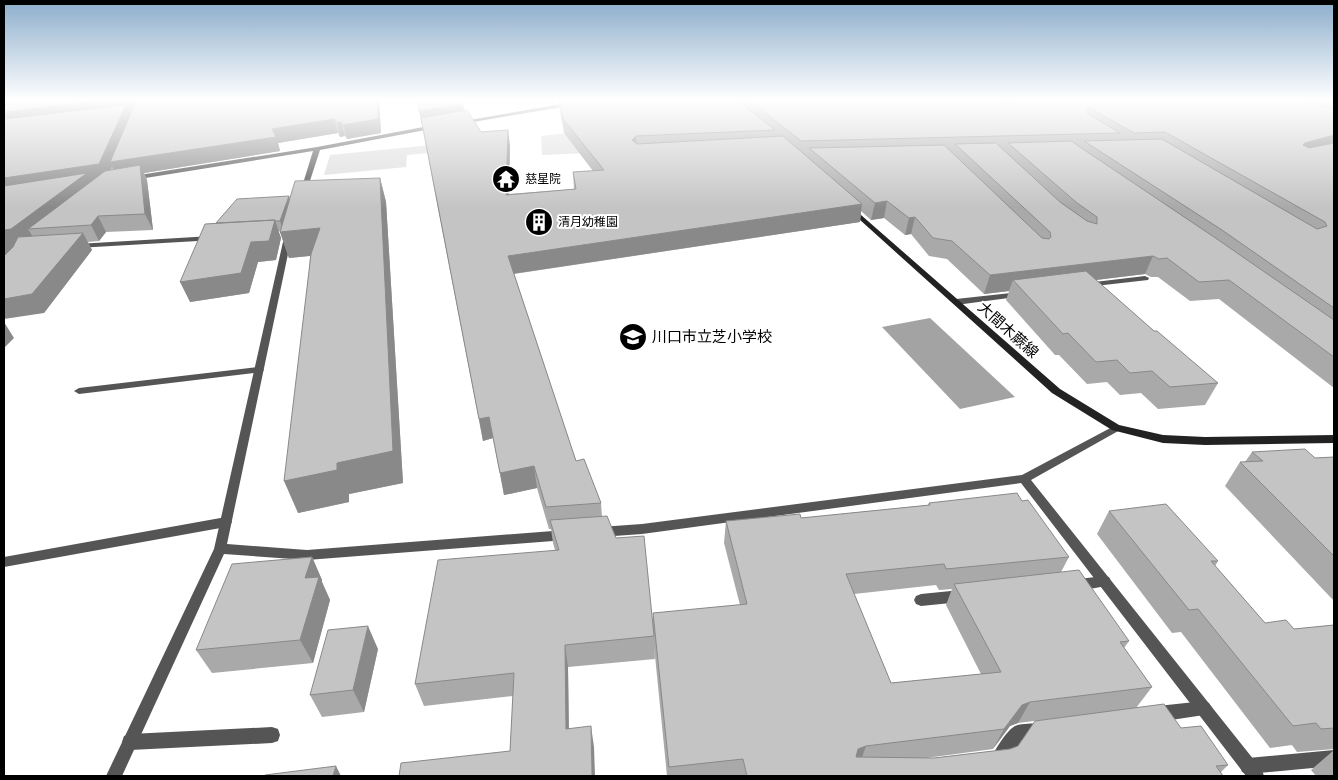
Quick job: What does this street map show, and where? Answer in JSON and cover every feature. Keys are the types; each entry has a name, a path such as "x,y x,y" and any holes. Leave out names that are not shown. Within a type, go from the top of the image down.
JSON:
{"main road":[{"name":"大間木蕨線","path":"841,199 1056,391 1116,428 1163,439 1206,441 1334,438"}],"street":[{"path":"130,178 317,150 394,135"},
{"path":"298,207 317,150"},
{"path":"114,776 220,549 260,370 286,231"},
{"path":"64,247 220,238"},
{"path":"1079,286 1145,278"},
{"path":"956,302 1032,292"},
{"path":"79,391 260,370"},
{"path":"220,549 307,555 642,529 1024,479 1116,428"},
{"path":"1024,479 1252,771 1334,758"},
{"path":"4,562 226,522"},
{"path":"1066,585 1104,581"},
{"path":"921,600 979,594"},
{"path":"1145,716 1204,708"},
{"path":"980,762 998,759 1018,733 1058,728"},
{"path":"130,742 272,734"}],"shaded area":[{"path":"693,135 702,148 542,155 541,136"},
{"path":"481,140 482,148 407,155 406,167 324,175 330,155"},
{"path":"930,318 1015,397 960,409 882,327"}],"building":[{"path":"4,135 112,135 99,164 4,178"},
{"path":"121,135 275,135 276,137 110,162"},
{"path":"424,135 508,135 506,195 576,189 573,172 604,170 576,135 650,135 636,136 632,140 637,144 783,136 862,204 508,256 576,461 584,459 601,503 546,507 534,466 500,473 489,417 479,419"},
{"path":"794,135 1024,135 801,141"},
{"path":"1171,135 1333,135 1303,145 1309,148 1334,143 1334,308 1222,230 1084,141 1162,139 1317,229 1327,226 1325,222"},
{"path":"1071,141 1334,320 1334,357 1229,280 1199,282 1167,258 1159,259 1153,256 990,275 952,241 933,238 915,217 909,218 887,201 875,203 809,148 944,145 1042,238 1049,239 1051,237 1050,232 955,144 996,143 1060,202 1087,221 1097,224 1097,217 1077,203 1008,143"},
{"path":"140,165 145,214 98,216 91,225 28,229 105,171"},
{"path":"87,173 11,229 4,230 4,186"},
{"path":"380,178 393,451 337,463 337,470 284,481 311,254 320,228 280,232 295,181"},
{"path":"289,196 280,221 216,223 237,199"},
{"path":"275,220 269,241 251,242 241,273 180,282 205,224"},
{"path":"83,233 32,294 4,299 4,256 13,247 18,237"},
{"path":"1086,271 1154,331 1157,331 1218,383 1170,387 1152,371 1130,373 1117,360 1096,362 1068,333 1063,334 1013,280"},
{"path":"1305,449 1315,458 1334,457 1334,556 1240,462 1263,461 1252,452"},
{"path":"1017,493 1022,501 1028,500 1069,557 946,569 944,564 846,574 891,683 1001,672 954,584 1079,570 1129,641 1120,642 1152,687 1030,702 1022,705 1004,729 866,746 858,749 856,757 934,758 1010,749 1018,746 1035,721 1164,704 1181,728 1201,726 1228,765 1216,766 1223,776 747,776 743,759 669,767 653,613 747,604 726,521 800,514 801,518 930,505 929,503"},
{"path":"1166,504 1218,561 1211,561 1265,623 1286,620 1294,629 1334,625 1334,728 1321,729 1316,723 1293,726 1198,609 1189,610 1109,511"},
{"path":"607,516 616,538 644,536 654,636 565,645 566,729 591,726 592,776 399,776 401,763 510,751 514,673 415,684 438,560 559,550 550,520"},
{"path":"312,557 305,578 319,577 300,640 196,650 232,564"},
{"path":"368,626 353,690 310,695 328,630"},
{"path":"336,766 333,776 265,776 265,775"}],"place":[{"name":"慈星院","path":"506,179"},
{"name":"清月幼稚園","path":"539,222"},
{"name":"川口市立芝小学校","path":"633,337"}]}
